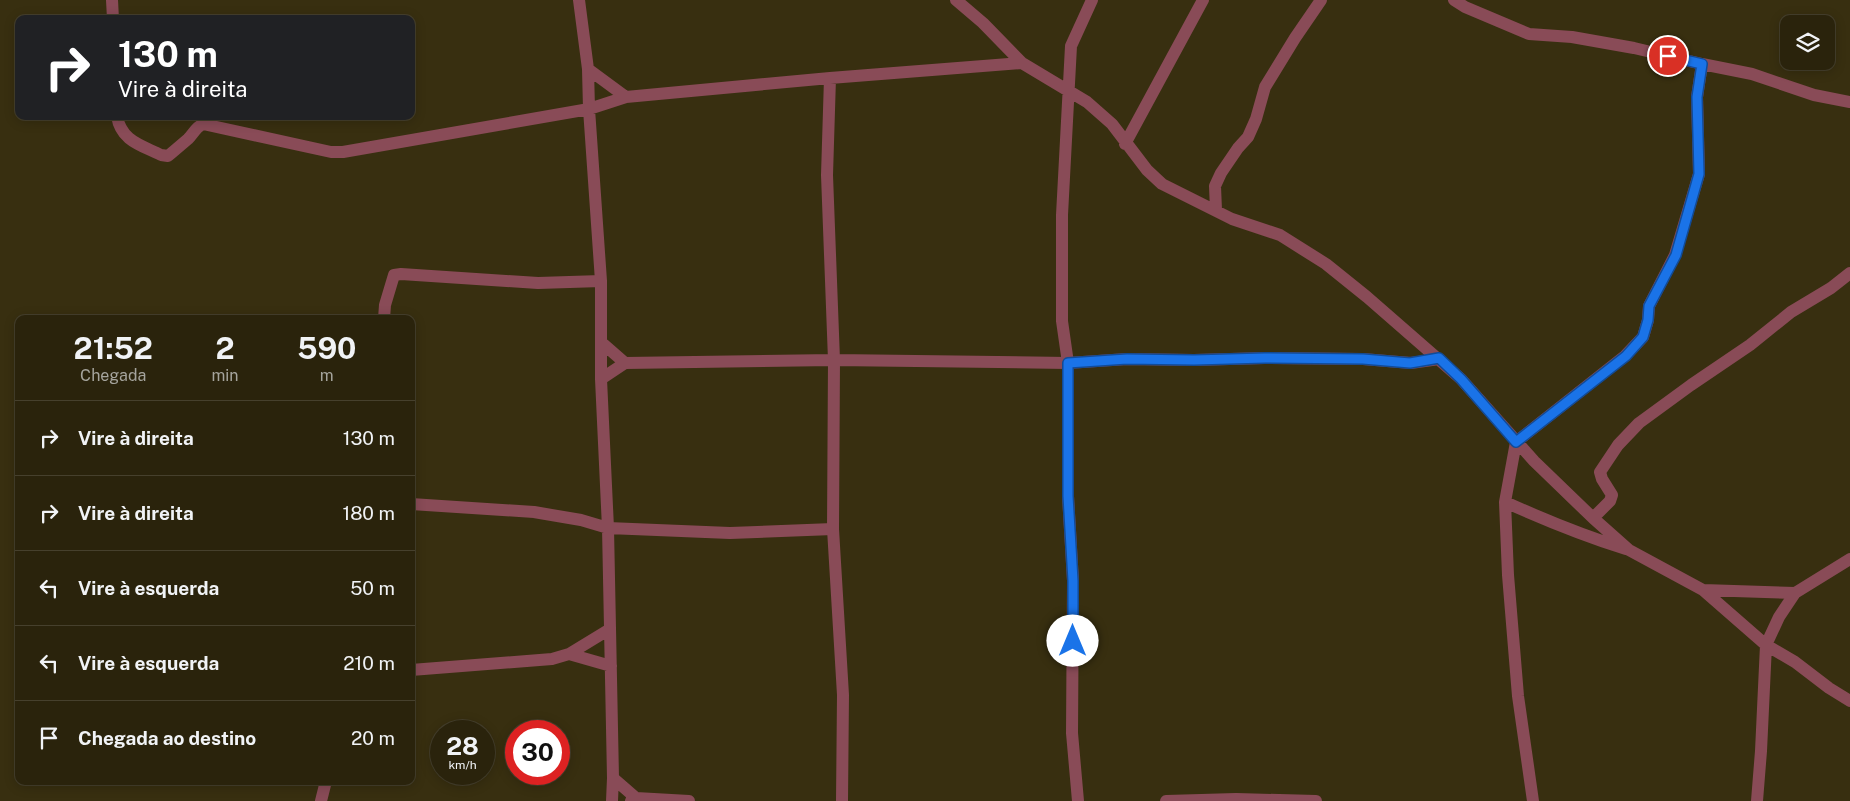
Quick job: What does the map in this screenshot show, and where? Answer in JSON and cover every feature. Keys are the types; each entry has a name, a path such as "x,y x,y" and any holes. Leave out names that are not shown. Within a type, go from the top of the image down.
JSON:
{"street":[{"path":"112,0 113,15"},
{"path":"579,0 588,70 601,281 601,379 608,528 612,801"},
{"path":"956,0 983,23 1022,64 1068,89 1087,102 1112,124 1125,144 1147,170 1162,184 1232,219 1280,236 1326,264 1367,297 1461,379 1516,442 1592,518 1629,550"},
{"path":"1078,801 1072,733 1073,581 1068,496 1068,363 1062,322 1062,215 1071,46 1092,0"},
{"path":"1125,144 1203,0"},
{"path":"1216,210 1215,186 1221,173 1248,137 1256,119 1265,87 1321,0"},
{"path":"1454,0 1465,7 1529,34 1572,37 1634,48 1752,74 1814,95 1850,102"},
{"path":"118,120 126,138 161,155 168,156 203,124 332,152 343,152 589,109 626,97 830,78 1022,64"},
{"path":"1533,801 1518,696 1508,575 1505,502 1516,442 1626,356 1643,337 1648,320 1649,306 1676,255 1699,174 1697,97 1702,64"},
{"path":"588,70 626,97"},
{"path":"830,78 827,175 834,360 833,529 843,695 842,801"},
{"path":"1592,518 1610,501 1612,495 1600,472 1618,445 1639,423 1750,345 1791,312 1831,288 1850,273"},
{"path":"384,315 385,305 394,275 538,283 601,281"},
{"path":"601,342 625,363"},
{"path":"601,379 625,363 834,360 1068,363 1127,359 1265,358 1363,359 1410,363 1439,358"},
{"path":"1505,502 1575,533 1629,550 1703,590 1766,645 1795,662 1829,688 1850,700"},
{"path":"415,504 534,512 581,520 608,528 730,533 833,529"},
{"path":"1757,801 1766,645 1779,617 1795,593 1850,559"},
{"path":"1703,590 1795,593"},
{"path":"415,670 552,659 569,654 610,629"},
{"path":"569,654 611,666"},
{"path":"613,778 634,800 689,801"},
{"path":"321,801 325,785"},
{"path":"1166,801 1236,799 1316,801"}],"route":[{"path":"1073,641 1073,581 1068,496 1068,363 1127,359 1265,358 1363,359 1410,363 1426,362 1439,358 1488,408 1516,442 1626,356 1643,337 1648,320 1649,306 1676,255 1699,174 1700,143 1697,97 1702,64 1668,56"}]}
